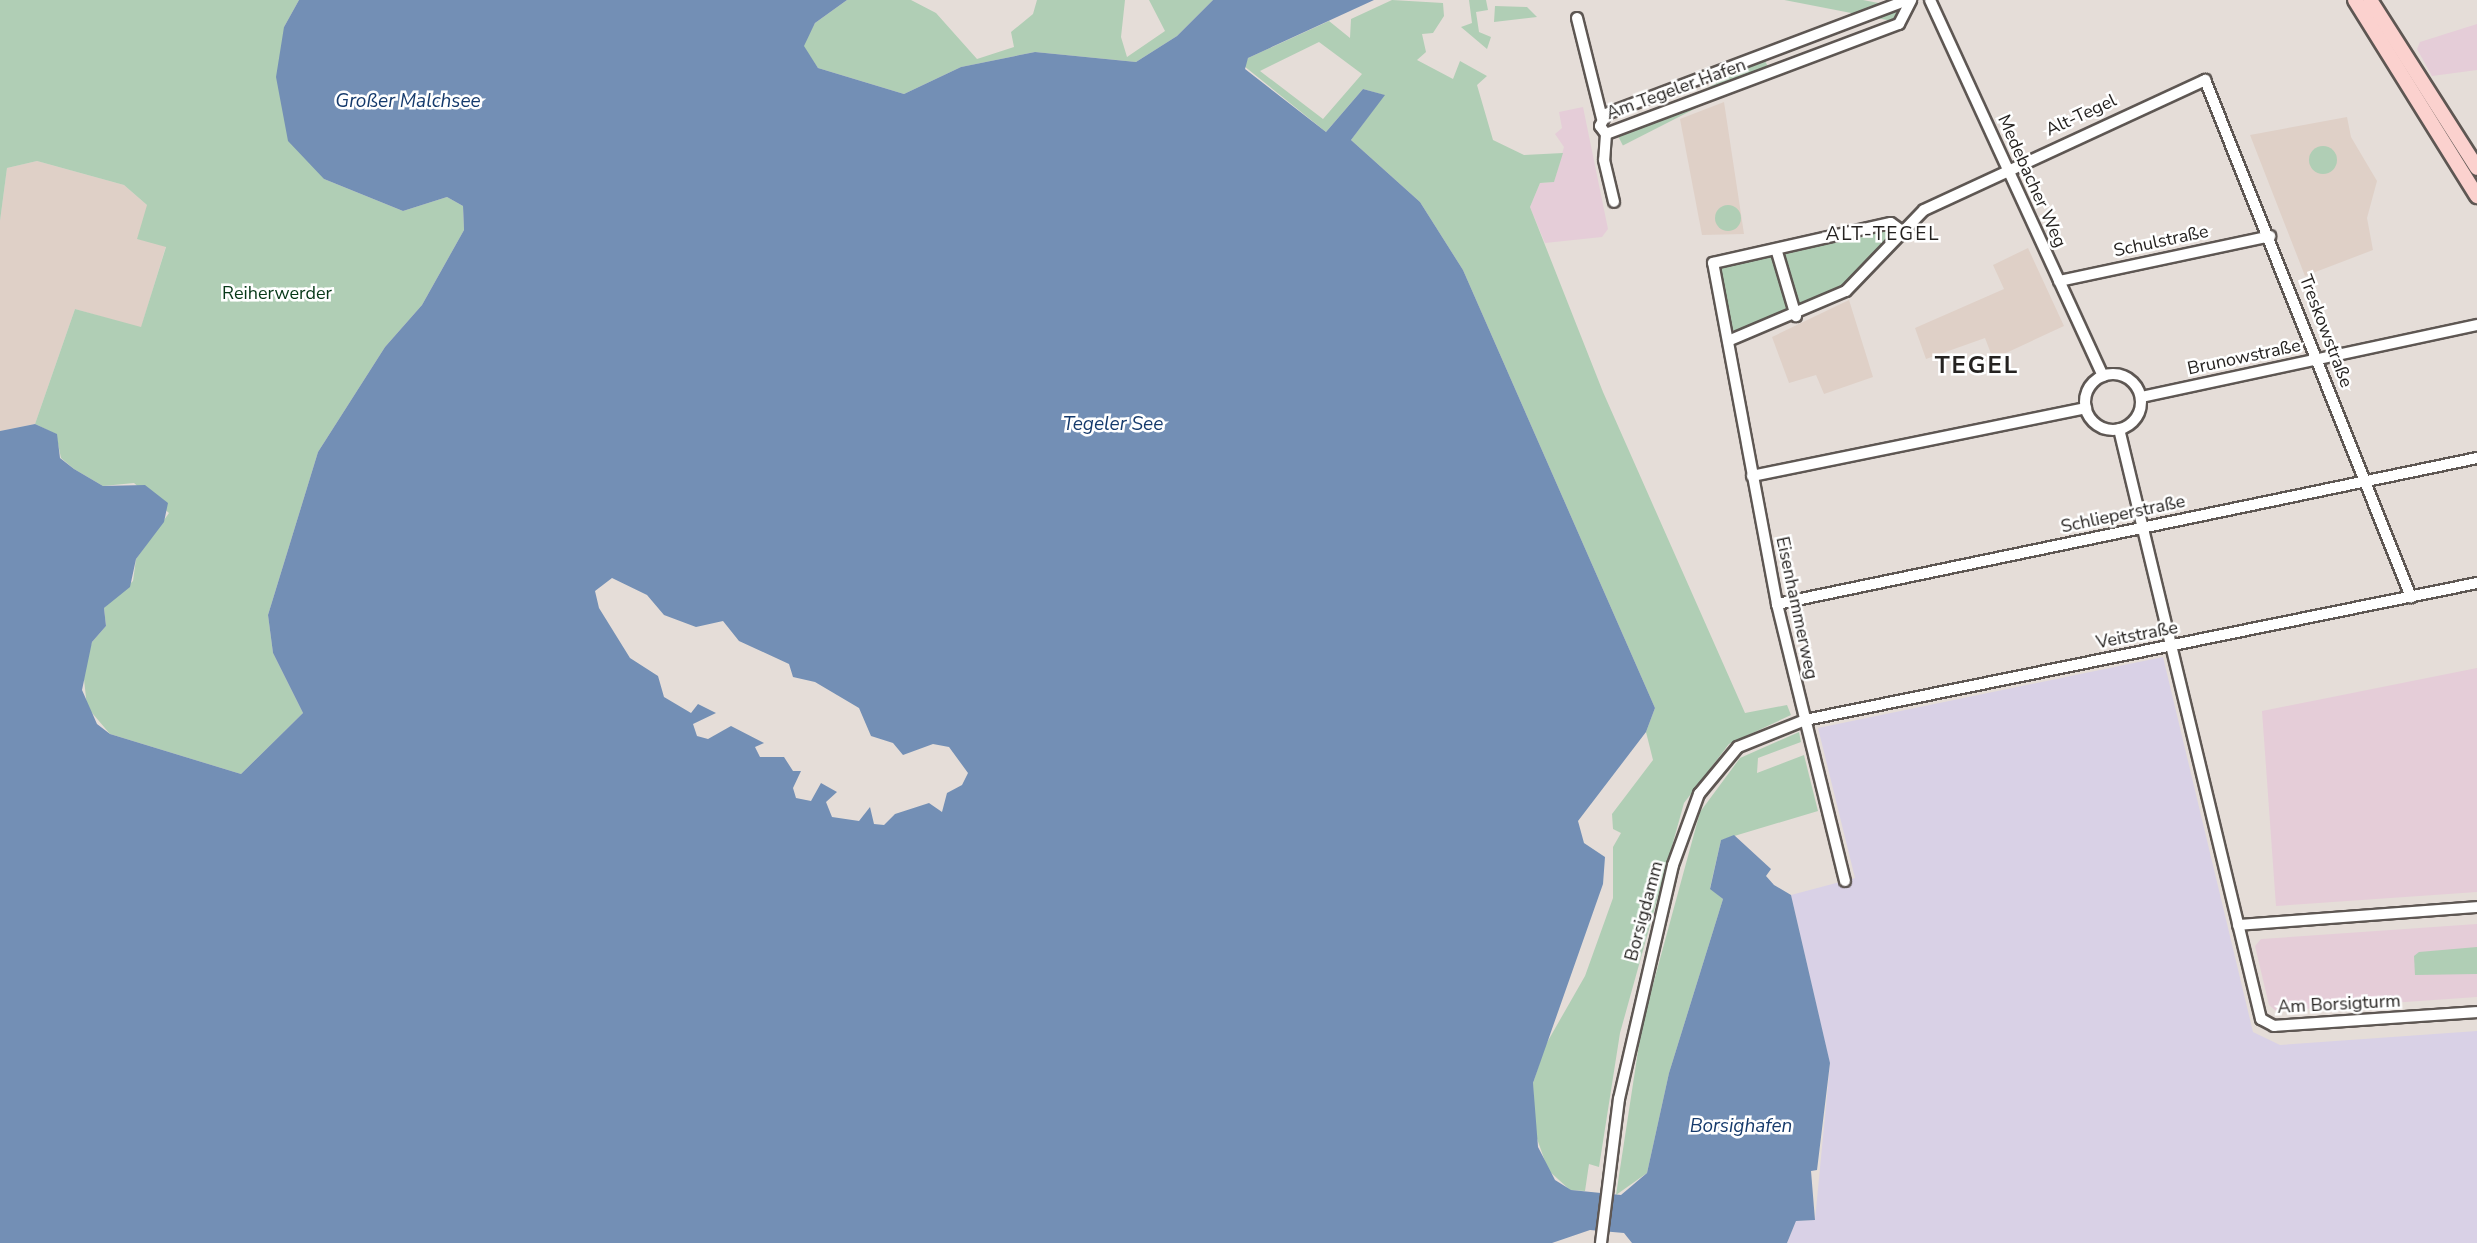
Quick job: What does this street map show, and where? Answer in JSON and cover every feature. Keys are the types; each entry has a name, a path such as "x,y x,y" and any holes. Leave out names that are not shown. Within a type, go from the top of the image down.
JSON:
{"main road":[{"path":"2355,0 2477,195"},
{"path":"2370,0 2477,168"}],"street":[{"name":"Am Tegeler Hafen","path":"1909,0 1899,24 1605,134 1602,118 1909,0"},
{"name":"Medebacher Weg","path":"1930,0 2103,376"},
{"path":"1577,18 1602,118"},
{"name":"Alt-Tegel","path":"1728,341 1796,316 1846,291 1905,233 1924,210 2206,80"},
{"name":"Treskowstraße","path":"2206,80 2411,597"},
{"path":"1605,134 1603,153 1614,202"},
{"path":"1728,341 1713,263 1777,252 1891,223 1905,233"},
{"name":"Schulstraße","path":"2059,281 2270,236"},
{"path":"1777,252 1796,316"},
{"name":"Brunowstraße","path":"2141,397 2477,326"},
{"name":"Eisenhammerweg","path":"1728,341 1777,604 1844,881"},
{"path":"2103,376 2125,377 2141,397 2135,420 2119,429 2098,425 2086,408 2088,389 2103,376"},
{"path":"1752,476 2086,408"},
{"path":"2119,429 2173,646"},
{"name":"Schlieperstraße","path":"1777,604 2477,458"},
{"name":"Veitstraße","path":"1805,720 2477,583"},
{"name":"Am Borsigturm","path":"2173,646 2260,1016 2269,1025 2477,1012"},
{"name":"Borsigdamm","path":"1601,1243 1609,1171 1636,1013 1692,807 1738,747 1805,720"},
{"path":"2238,925 2474,909"}],"shaded area":[{"path":"2477,24 2477,70 2432,76 2417,49 2420,42"},
{"path":"1724,102 1744,234 1702,235 1680,119"},
{"path":"1583,107 1608,229 1602,237 1545,243 1530,207 1540,183 1554,182 1564,147 1555,134 1562,128 1559,112"},
{"path":"2347,117 2351,137 2377,181 2367,218 2373,250 2305,276 2250,135"},
{"path":"37,161 124,185 147,205 166,246 141,328 75,309 35,424 0,431 0,221 7,168"},
{"path":"2028,248 2064,326 1993,359 1985,338 1926,359 1915,328 2004,289 1993,265"},
{"path":"1849,300 1873,377 1824,394 1816,375 1789,383 1772,337"},
{"path":"2163,657 2253,1032 2280,1045 2477,1031 2477,1243 1787,1243 1796,1221 1815,1220 1830,1064 1791,895 1855,878 1818,728"},
{"path":"2477,668 2477,892 2276,906 2262,711"},
{"path":"2477,924 2477,997 2276,1011 2269,1005 2255,946 2261,939"}],"green space":[{"name":"Reiherwerder","path":"0,0 299,0 284,27 324,179 403,211 447,197 463,206 464,230 422,305 385,347 318,452 268,615 273,653 303,713 241,774 110,734 87,707 83,670 92,642 106,626 104,608 133,581 136,559 169,513 134,483 103,486 74,469 61,458 56,434 35,424 75,309 141,327 166,247 137,239 147,205 124,185 37,161 7,168 0,221"},
{"path":"847,0 911,0 936,13 977,59 1014,47 1011,32 1033,14 1037,0 1125,0 1121,37 1127,57 1165,31 1149,0 1213,0 1177,36 1136,62 1035,52 961,67 904,94 818,68 803,46 815,23"},
{"path":"1392,0 1443,3 1444,16 1433,33 1422,34 1426,52 1417,60 1453,79 1460,61 1487,76 1477,85 1493,140 1524,155 1563,153 1554,182 1540,183 1530,207 1603,392 1745,713 1787,705 1791,715 1729,744 1684,803 1620,1033 1599,1167 1589,1164 1585,1191 1570,1190 1548,1170 1534,1130 1533,1083 1545,1046 1585,976 1613,898 1613,847 1621,833 1613,829 1612,814 1653,760 1646,732 1655,708 1463,270 1420,202 1351,140 1384,95 1363,89 1326,132 1244,66 1248,58 1329,21 1350,38 1351,19","holes":["1319,42 1362,74 1323,119 1260,71"]},
{"path":"1469,0 1486,0 1488,10 1476,12 1479,32 1491,37 1487,49 1461,27 1472,23"},
{"path":"1784,0 1863,0 1899,7 1896,22"},
{"path":"1495,6 1527,7 1537,17 1494,22"},
{"path":"1764,59 1770,71 1623,145 1617,134"},
{"path":"2323,146 2333,150 2337,160 2333,170 2323,174 2313,170 2309,160 2313,150"},
{"path":"1728,205 1737,209 1741,218 1737,227 1728,231 1719,227 1715,218 1719,209"},
{"path":"1892,228 1896,236 1837,293 1800,309 1782,255"},
{"path":"1775,256 1789,314 1742,334 1731,329 1718,265"},
{"path":"1799,732 1801,742 1758,758 1757,773 1804,755 1818,811 1721,840 1710,888 1723,899 1669,1073 1647,1173 1616,1195 1642,1025 1700,812 1740,758"},
{"path":"2477,947 2477,974 2415,975 2414,956 2419,952"}],"water":[{"name":"Tegeler See","path":"299,0 847,0 815,23 804,46 818,68 904,94 961,67 1035,52 1136,62 1177,36 1213,0 1374,0 1248,58 1245,69 1326,132 1363,89 1385,95 1351,140 1420,202 1463,270 1655,708 1646,732 1578,821 1584,843 1605,857 1603,884 1533,1083 1538,1147 1555,1180 1571,1190 1621,1195 1647,1173 1669,1073 1723,899 1710,889 1721,840 1734,835 1771,869 1766,876 1774,885 1791,895 1830,1063 1817,1170 1811,1171 1815,1220 1796,1221 1787,1243 1632,1243 1624,1233 1590,1230 1552,1243 0,1243 0,431 35,424 57,434 60,458 74,469 103,486 145,485 168,503 164,522 136,559 130,587 104,608 106,626 92,642 82,690 97,724 110,734 241,774 303,713 273,653 268,615 318,452 385,347 422,305 464,230 463,206 447,197 403,211 324,179 288,141 276,77 284,27","holes":["612,578 647,595 664,615 696,627 723,621 739,641 789,664 793,677 815,682 859,708 871,736 893,743 903,755 933,744 949,747 968,773 962,785 947,793 942,812 929,803 895,814 884,825 874,824 870,807 859,821 832,817 826,802 837,792 821,783 811,801 796,798 793,788 801,771 793,771 784,757 760,757 755,747 764,743 731,726 708,739 697,736 693,724 716,713 698,704 691,713 664,697 658,676 630,658 599,608 595,591"]}],"district":[{"name":"ALT-TEGEL","path":"1883,235"},
{"name":"TEGEL","path":"1977,366"}],"water label":[{"name":"Großer Malchsee","path":"408,102"},
{"name":"Borsighafen","path":"1741,1127"}]}
